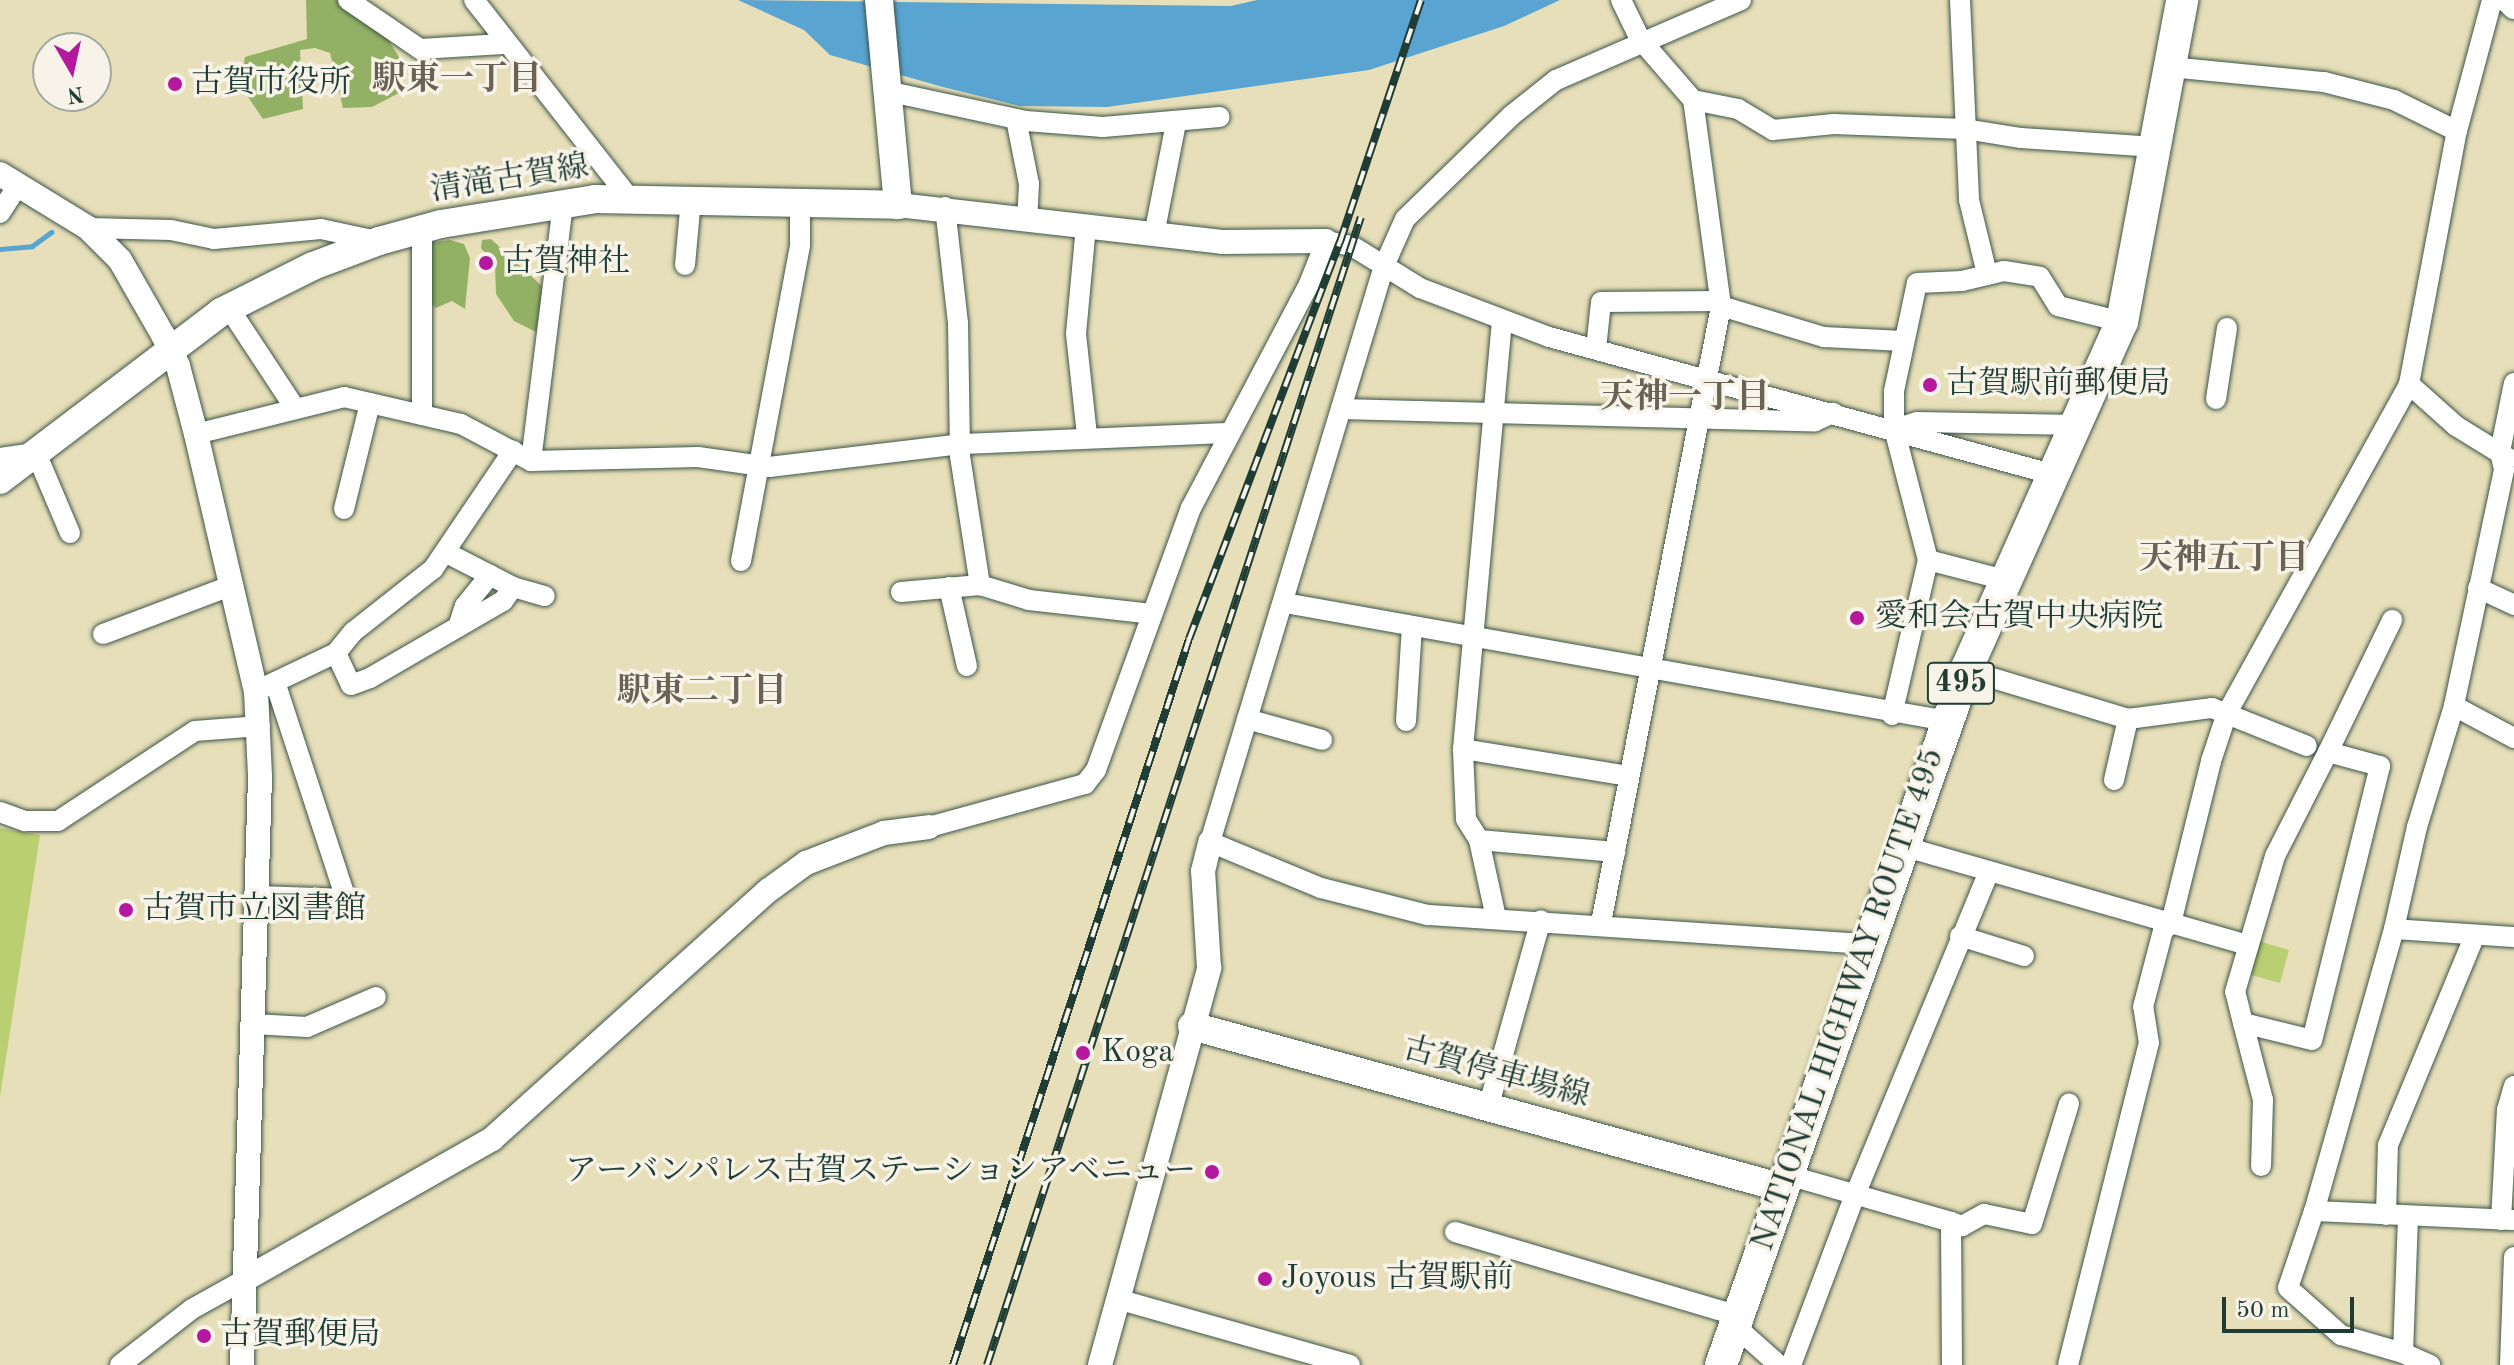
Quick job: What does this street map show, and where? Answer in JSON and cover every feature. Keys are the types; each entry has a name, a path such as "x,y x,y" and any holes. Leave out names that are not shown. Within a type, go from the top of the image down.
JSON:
{"highway":[{"name":"NATIONAL HIGHWAY ROUTE 495","path":"1721,1365 1966,670 2122,322 2182,0"}],"main road":[{"path":"879,0 898,205"},
{"name":"清滝古賀線","path":"0,480 229,308 313,266 379,241 422,229 563,203 629,198 898,205"},
{"name":"古賀停車場線","path":"1192,1026 1783,1188"}],"street":[{"path":"348,0 420,49 503,44"},
{"path":"474,0 503,44 629,198"},
{"path":"1601,923 1702,418 1720,303 1693,100 1640,39 1622,0"},
{"path":"1100,1365 1121,1300 1150,1170 1209,968 1203,871 1210,842 1285,603 1384,266 1405,219 1523,105 1556,80 1640,39 1741,0"},
{"path":"1960,0 1969,200 1987,274"},
{"path":"2068,1365 2149,1043 2143,1007 2163,931 2171,923 2227,713 2409,384 2457,131 2492,0"},
{"path":"2507,0 2514,7"},
{"path":"2170,67 2324,82 2394,100 2457,131"},
{"path":"886,91 1016,119 1103,127 1220,117"},
{"path":"1693,100 1738,109 1773,130 1834,124 1965,129 2021,138 2156,147"},
{"path":"1016,119 1029,184 1027,218"},
{"path":"1154,235 1176,123"},
{"path":"0,213 9,180 88,228 120,260 171,351 196,434 233,585 266,686 346,899 256,896"},
{"path":"685,265 691,199"},
{"path":"266,686 336,653 445,552 522,456 563,203"},
{"path":"741,561 800,245 800,203"},
{"path":"898,205 945,207 1222,242 1326,241 1352,246 1420,288 1502,322 2055,475"},
{"path":"945,207 958,323 961,444 980,585"},
{"path":"1086,226 1076,334 1087,436"},
{"path":"88,228 171,230 214,239 321,229 379,241"},
{"path":"422,229 422,415"},
{"path":"120,1365 166,1327 492,1139 769,890 806,863 884,833 929,827 1085,784 1096,770 1191,508 1309,284 1326,241"},
{"path":"1892,715 1928,560 1894,429 1903,341 1917,283 2004,271 2040,277 2058,306 2122,322"},
{"path":"1596,349 1601,302 1720,303 1824,337 1903,341"},
{"path":"229,308 295,408"},
{"path":"1496,918 1479,840 1466,819 1463,749 1491,414 1502,322"},
{"path":"2216,399 2227,328"},
{"path":"2430,1365 2403,1353 2341,1335 2288,1288 2314,1211 2394,929 2417,827 2454,706 2507,457 2514,383"},
{"path":"2409,384 2456,426 2507,457"},
{"path":"196,434 344,397 461,424 522,456 698,457 757,465 806,465 961,444 1087,436 1228,433"},
{"path":"344,509 370,403"},
{"path":"1341,409 1815,421 1833,413"},
{"path":"1894,429 1917,422 2077,425"},
{"path":"0,458 36,453 70,533"},
{"path":"445,552 513,587 545,596"},
{"path":"1928,560 2005,580"},
{"path":"458,627 465,606 490,575"},
{"path":"103,634 233,585"},
{"path":"901,592 980,585 1029,600 1151,614"},
{"path":"336,653 351,685 503,601 513,587"},
{"path":"949,587 967,666"},
{"path":"2478,588 2514,605"},
{"path":"1285,603 1892,715 1947,721"},
{"path":"2261,1166 2263,1100 2235,992 2275,856 2392,620"},
{"path":"1406,721 1412,626"},
{"path":"1966,670 2128,719 2183,709 2227,713 2307,746"},
{"path":"242,1365 260,726 266,686"},
{"path":"2454,706 2514,738"},
{"path":"1247,719 1322,740"},
{"path":"2114,780 2128,719"},
{"path":"0,812 25,821 58,821 195,731 260,726"},
{"path":"1463,749 1628,776"},
{"path":"2243,1023 2312,1040 2380,766 2328,752"},
{"path":"1479,840 1615,852"},
{"path":"1210,842 1321,888 1407,911 1868,944"},
{"path":"1902,846 2247,945"},
{"path":"1791,1365 1855,1195 1910,1070 1960,936 1989,872"},
{"path":"1488,1108 1541,920"},
{"path":"2394,929 2514,937"},
{"path":"2386,1215 2388,1145 2475,935"},
{"path":"1960,936 2024,956"},
{"path":"253,1024 307,1027 376,997"},
{"path":"2314,1211 2508,1220 2507,1110 2514,1086"},
{"path":"1783,1188 1798,1178 1962,1226 1984,1214 2032,1224 2069,1104"},
{"path":"2403,1353 2408,1217"},
{"path":"1951,1222 1952,1365"},
{"path":"1455,1232 1737,1321 1779,1365"},
{"path":"2510,1365 2514,1257"},
{"path":"1121,1300 1350,1365"}],"green space":[{"path":"306,0 339,0 386,36 399,57 399,93 372,107 343,108 330,53 315,48 300,50 303,109 263,119 240,85 245,57 307,39"},
{"path":"491,239 543,287 536,332 514,321 496,294 495,265 481,248 482,240"},
{"path":"450,240 464,244 470,258 465,309 452,301 436,308 428,302 430,243"},
{"path":"0,828 40,835 0,1097"},
{"path":"2259,941 2289,950 2280,983 2248,974"}],"water":[{"path":"738,0 1231,6 1257,0 1560,0 1504,26 1369,70 1107,107 1020,106 830,55 804,30"}],"waterway":[{"path":"0,249 32,246 51,232"}],"railway":[{"path":"953,1365 1189,639 1340,242 1421,0"},
{"path":"987,1365 1361,217"}],"place":[{"name":"古賀市役所","path":"175,84"},
{"name":"古賀神社","path":"486,263"},
{"name":"古賀駅前郵便局","path":"1930,385"},
{"name":"愛和会古賀中央病院","path":"1857,618"},
{"name":"古賀市立図書館","path":"126,910"},
{"name":"Koga","path":"1083,1053"},
{"name":"アーバンパレス古賀ステーションアベニュー","path":"1212,1172"},
{"name":"Joyous 古賀駅前","path":"1265,1279"},
{"name":"古賀郵便局","path":"204,1336"}],"district":[{"name":"駅東一丁目","path":"457,81"},
{"name":"天神一丁目","path":"1685,399"},
{"name":"天神五丁目","path":"2224,560"},
{"name":"駅東二丁目","path":"702,693"}]}
